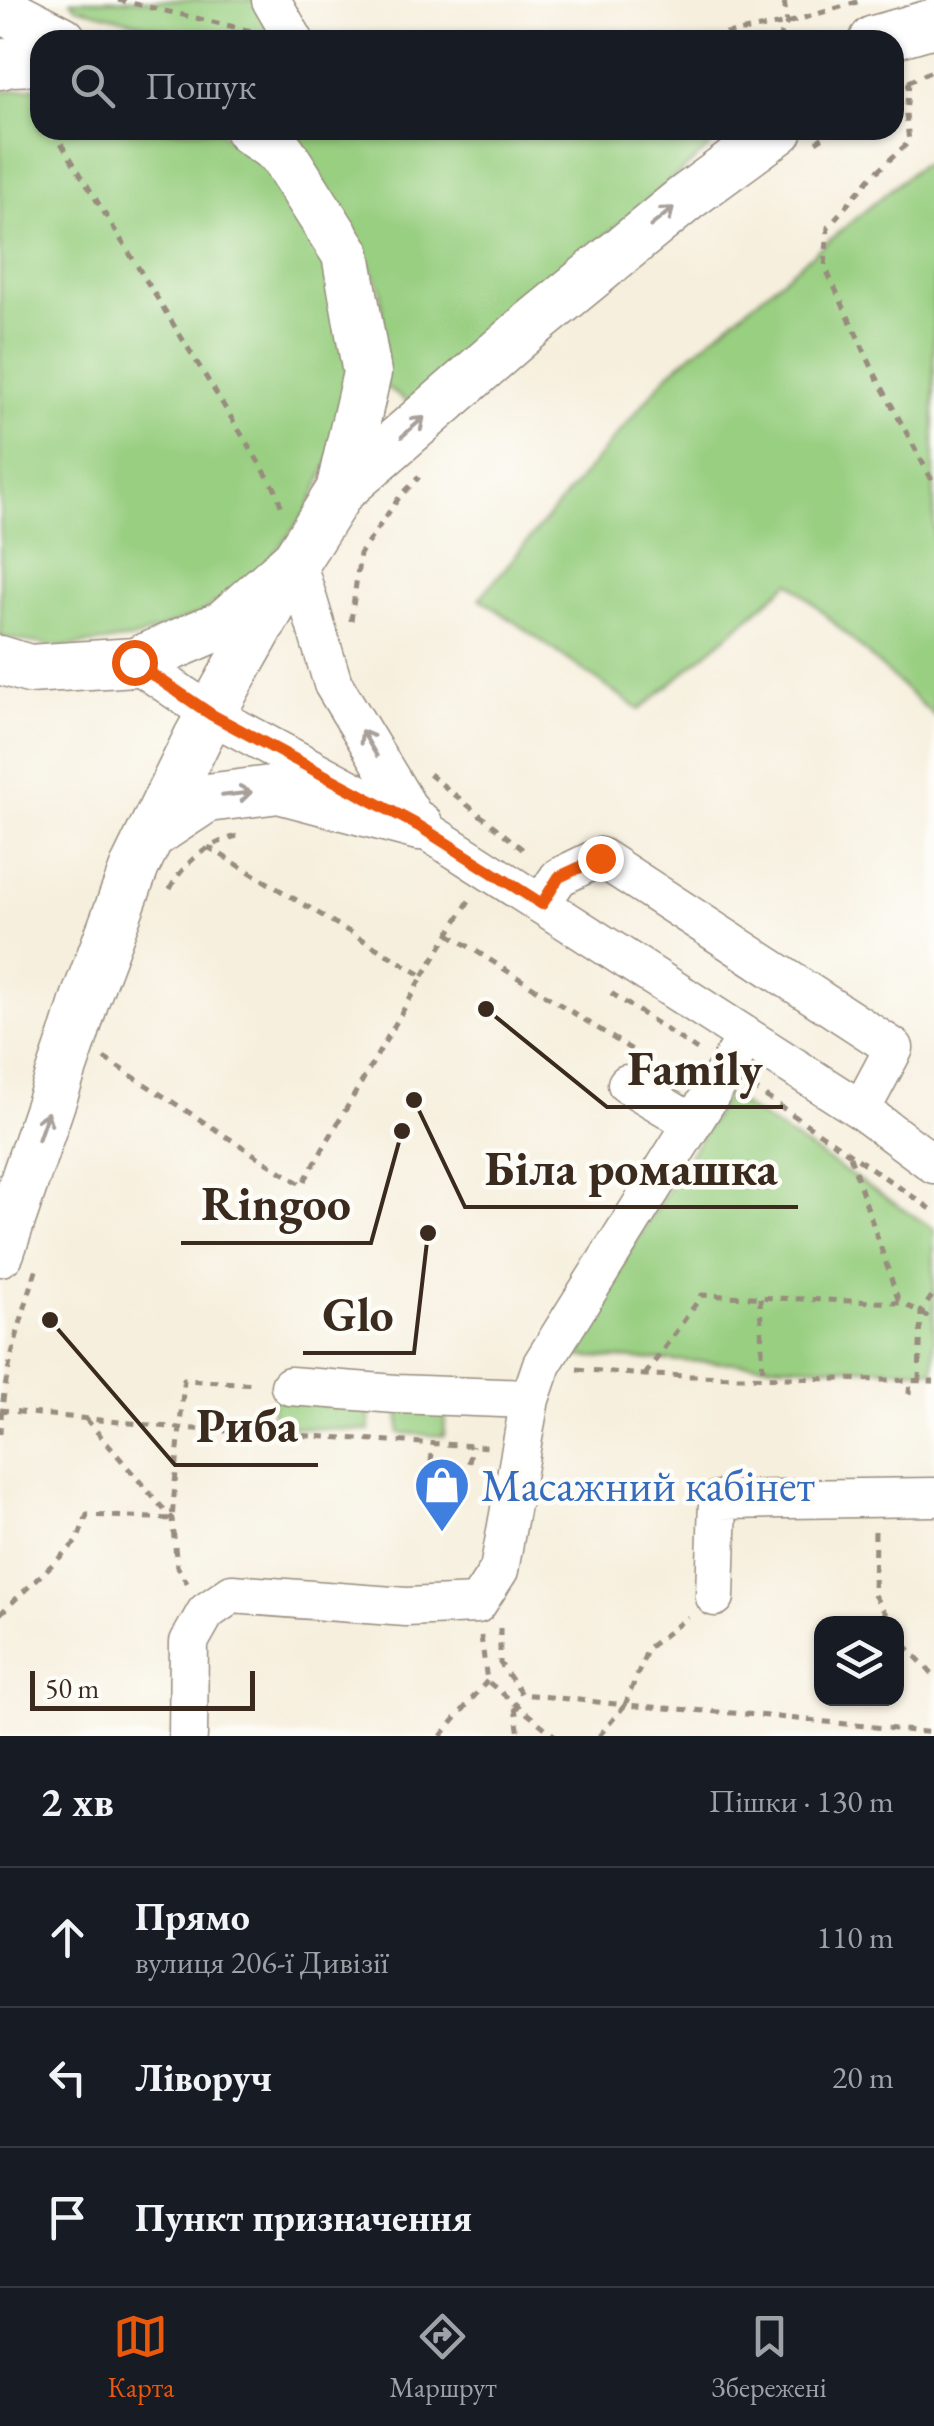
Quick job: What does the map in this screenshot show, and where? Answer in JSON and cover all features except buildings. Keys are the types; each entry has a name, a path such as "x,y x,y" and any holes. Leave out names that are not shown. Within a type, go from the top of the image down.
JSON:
{"main road":[{"path":"0,8 43,30"},
{"path":"904,32 934,24"},
{"path":"904,66 934,32"},
{"path":"0,65 30,61"},
{"path":"264,140 281,152 346,254 367,373 340,491"},
{"path":"20,1254 84,999 135,866 198,737 296,560 340,491 686,198 792,140"},
{"path":"0,660 29,669 134,662 224,624 296,560"},
{"path":"151,835 207,798 279,789 419,826"}],"street":[{"path":"296,560 333,684 419,826"},
{"path":"134,662 212,715 419,826 550,890 736,1054 861,1110 934,1164"},
{"path":"550,890 600,858 894,1048 861,1110"},
{"path":"188,1736 189,1642 206,1612 232,1594 406,1607 477,1604 498,1570 530,1398 542,1364 736,1054"},
{"path":"635,1070 692,1123"},
{"path":"290,1386 530,1398"},
{"path":"714,1597 718,1500 934,1497"}],"path":[{"path":"118,0 261,16"},
{"path":"783,30 787,23 784,0"},
{"path":"749,30 864,0"},
{"path":"904,69 934,70"},
{"path":"904,96 909,142 870,178 828,227 825,267 876,376 934,484"},
{"path":"59,140 276,490 296,560"},
{"path":"351,622 360,554 398,499 426,470"},
{"path":"428,774 550,890"},
{"path":"168,893 180,869 208,847 246,834"},
{"path":"208,847 422,976"},
{"path":"102,1056 302,1185 470,899 460,892"},
{"path":"449,934 635,1070"},
{"path":"598,984 736,1054 850,1153 934,1212"},
{"path":"850,1153 900,1304"},
{"path":"0,1434 0,1410 17,1334 20,1254"},
{"path":"919,1380 921,1312 934,1293"},
{"path":"645,1376 702,1295 900,1304 934,1322"},
{"path":"760,1298 764,1377"},
{"path":"581,1369 645,1376 934,1381"},
{"path":"909,1394 910,1379"},
{"path":"206,1612 176,1566 172,1519 184,1380 290,1386"},
{"path":"0,1410 180,1428 494,1447"},
{"path":"84,1417 172,1519"},
{"path":"430,1462 433,1444"},
{"path":"469,1464 472,1446"},
{"path":"875,1498 874,1595 887,1616"},
{"path":"0,1614 77,1541 87,1514 172,1519"},
{"path":"498,1570 500,1662 522,1694 934,1733"},
{"path":"599,1736 626,1705 648,1648 714,1597"},
{"path":"477,1604 487,1681 555,1736"},
{"path":"904,1644 934,1676"},
{"path":"441,1736 487,1681"},
{"path":"515,1704 520,1736"}],"green space":[{"path":"71,0 262,0 272,29 164,30 76,7"},
{"path":"30,88 30,140 231,140 270,171 313,231 340,299 348,372 336,445 307,512 261,570 202,613 133,639 60,647 0,637 0,92"},
{"path":"300,140 706,140 709,148 409,403 383,385 380,288 359,243"},
{"path":"934,162 934,173 928,176 934,196 934,716 790,582 640,710 480,598 670,372 919,166"},
{"path":"727,1095 934,1229 934,1371 564,1356"},
{"path":"273,1399 370,1404 369,1431 272,1426"},
{"path":"400,1406 446,1409 444,1436 399,1433"}],"place":[{"name":"Family","path":"486,1009"},
{"name":"Біла ромашка","path":"414,1100"},
{"name":"Ringoo","path":"402,1131"},
{"name":"Glo","path":"428,1233"},
{"name":"Риба","path":"50,1320"},
{"name":"Масажний кабінет","path":"442,1534"}],"route":[{"path":"134,662 212,715 419,826 542,904 559,877 600,858"}]}
